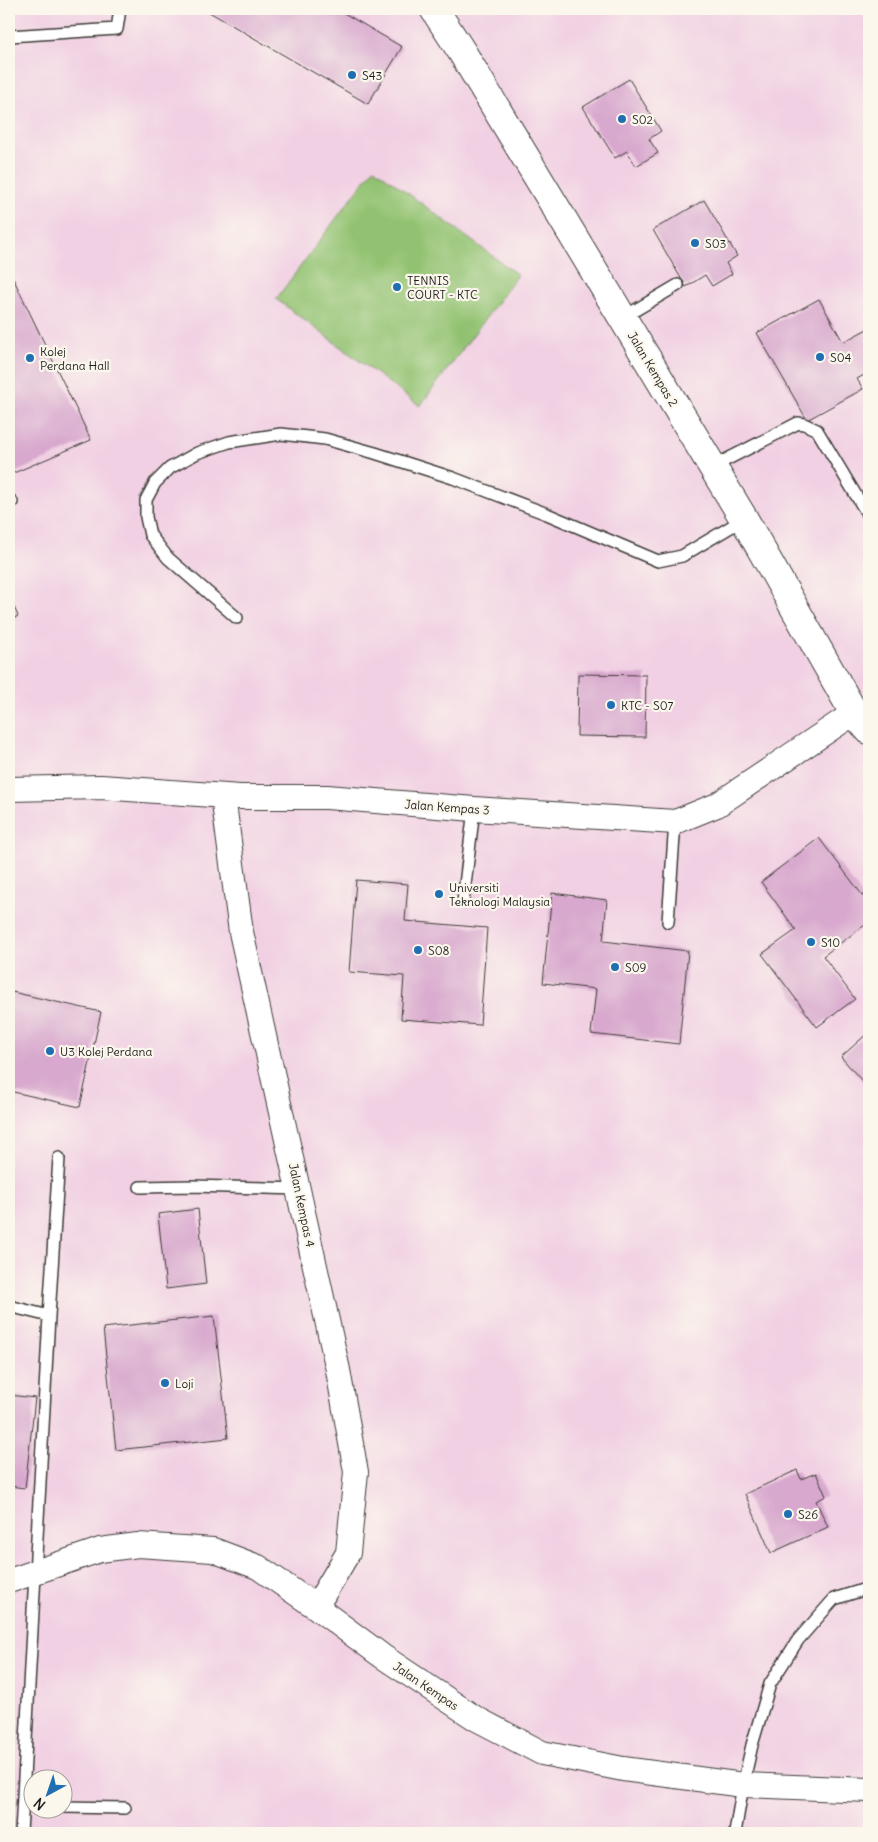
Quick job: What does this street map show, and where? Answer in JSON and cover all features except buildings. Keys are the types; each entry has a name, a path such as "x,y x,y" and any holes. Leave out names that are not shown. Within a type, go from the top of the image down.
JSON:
{"street":[{"name":"Jalan Kempas 2","path":"434,9 462,52 744,520 861,722"},
{"name":"Jalan Kempas 3","path":"9,789 101,787 240,798 327,797 675,822 717,805 861,722"},
{"name":"Jalan Kempas 4","path":"223,796 241,932 338,1370 356,1472 348,1553 316,1607"},
{"name":"Jalan Kempas","path":"9,1581 100,1550 138,1545 213,1550 258,1567 382,1656 475,1718 542,1753 623,1769 743,1785 869,1790"}],"lane":[{"path":"9,36 117,28 120,9"},
{"path":"622,318 678,285"},
{"path":"712,467 798,423 804,424 817,430 868,517"},
{"path":"237,618 168,558 150,535 146,517 146,500 155,483 170,468 197,453 229,442 281,434 325,439 367,450 462,482 547,514 658,561 682,556 744,520"},
{"path":"463,902 474,809"},
{"path":"668,922 675,822"},
{"path":"29,1770 34,1571 59,1158"},
{"path":"140,1187 193,1186 299,1189"},
{"path":"9,1306 49,1316"},
{"path":"735,1833 752,1745 770,1684 798,1640 834,1599 869,1588"},
{"path":"72,1807 125,1808"},
{"path":"21,1833 24,1820"}],"shaded area":[{"name":"Universiti Teknologi Malaysia","path":"9,9 869,9 869,1833 9,1833"}],"green space":[{"name":"TENNIS COURT - KTC","path":"374,168 518,275 420,406 276,299"}],"place":[{"name":"S43","path":"352,75"},
{"name":"S02","path":"622,119"},
{"name":"S03","path":"695,243"},
{"name":"TENNIS COURT - KTC","path":"397,287"},
{"name":"S04","path":"820,357"},
{"name":"Kolej Perdana Hall","path":"30,358"},
{"name":"KTC - S07","path":"611,705"},
{"name":"Universiti Teknologi Malaysia","path":"439,894"},
{"name":"S10","path":"811,942"},
{"name":"S08","path":"418,950"},
{"name":"S09","path":"615,967"},
{"name":"U3 Kolej Perdana","path":"50,1051"},
{"name":"Loji","path":"165,1383"},
{"name":"S26","path":"788,1514"}]}
